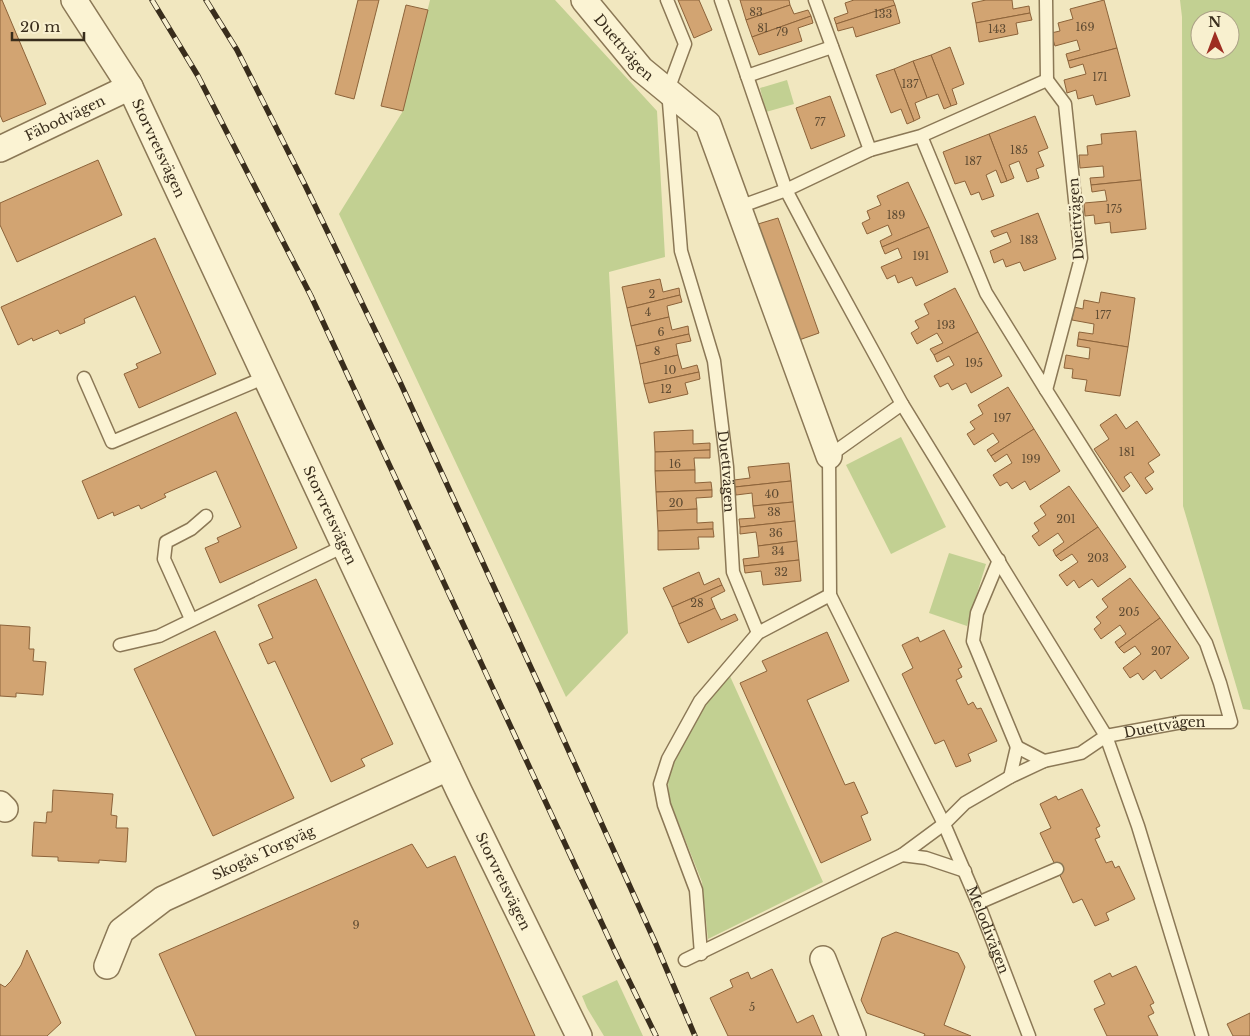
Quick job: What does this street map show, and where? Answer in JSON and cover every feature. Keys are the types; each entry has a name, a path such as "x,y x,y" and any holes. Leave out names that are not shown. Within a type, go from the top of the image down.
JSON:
{"street":[{"name":"Storvretsvägen","path":"74,0 130,87 448,768 580,1036"},
{"name":"Duettvägen","path":"584,0 641,68 708,124 830,456"},
{"name":"Fäbodvägen","path":"0,149 130,87"},
{"name":"Skogås Torgväg","path":"107,966 121,931 163,899 448,768"},
{"path":"823,959 853,1036"}],"lane":[{"name":"Duettvägen","path":"667,0 685,44 668,90 680,251 714,361 727,467 733,572 758,633"},
{"name":"Duettvägen","path":"722,0 786,190 814,245 902,404 1106,736 1182,722 1231,722 1206,643 986,293 921,136"},
{"path":"815,0 870,150"},
{"path":"739,206 786,190 870,150 921,136 1047,80 1046,0"},
{"path":"748,76 832,47"},
{"name":"Duettvägen","path":"1046,390 1082,258 1066,104 1047,80"},
{"path":"84,378 112,442 266,377"},
{"path":"830,456 902,404"},
{"name":"Duettvägen","path":"830,456 830,595"},
{"path":"191,619 164,559 166,542 191,529 206,516"},
{"path":"120,645 159,636 344,546"},
{"path":"999,560 977,613 973,641 1017,747 1010,777"},
{"path":"701,954 696,890 664,805 660,784 668,759 700,701 758,633 830,595"},
{"name":"Melodivägen","path":"830,595 944,824 978,903 1029,1036"},
{"path":"685,960 701,954 902,855 944,824 965,803 1010,777 1044,761 1081,753 1106,736 1138,826 1202,1036"},
{"path":"1017,747 1044,761"},
{"path":"902,855 926,858 965,871"},
{"path":"978,903 1057,869"}],"green space":[{"path":"430,0 555,0 657,111 665,257 609,272 628,633 566,697 339,214 403,111"},
{"path":"1180,0 1250,0 1250,710 1243,709 1183,506 1182,17"},
{"path":"787,80 794,104 766,112 760,88"},
{"path":"901,437 946,527 891,554 846,465"},
{"path":"949,553 986,564 967,626 929,613"},
{"path":"729,674 823,882 708,939 702,882 669,799 668,780 674,762 706,704"},
{"path":"617,980 643,1036 604,1036 587,1008 582,996"}],"building":[{"path":"0,0 2,0 46,104 3,122 0,115"},
{"path":"358,0 379,0 354,99 335,94"},
{"path":"678,0 699,0 712,30 694,38"},
{"path":"740,0 789,0 790,5 746,20"},
{"path":"854,0 893,0 895,5 836,24 834,18 848,13 845,3"},
{"path":"986,0 1012,0 1013,9 1029,6 1030,13 976,23 972,3"},
{"path":"1104,0 1117,48 1068,61 1066,54 1080,50 1077,40 1055,46 1051,33 1060,31 1058,23 1073,19 1070,9"},
{"path":"406,5 428,10 403,111 381,106"},
{"path":"790,5 794,14 808,10 811,16 752,37 746,20"},
{"path":"895,5 900,23 856,37 853,27 838,31 836,24"},
{"path":"1030,13 1032,20 1016,23 1018,34 979,42 976,23"},
{"path":"811,16 813,23 798,28 802,41 759,55 752,37"},
{"path":"950,47 964,84 952,89 957,104 951,106 931,55"},
{"path":"1117,48 1130,96 1096,105 1093,95 1078,99 1076,90 1067,93 1064,80 1086,74 1083,64 1070,68 1068,61"},
{"path":"931,55 951,106 944,109 938,94 927,98 913,61"},
{"path":"913,61 927,98 915,103 920,118 914,121 894,69"},
{"path":"894,69 914,121 907,124 901,109 891,113 876,75"},
{"path":"830,96 845,136 811,149 796,108"},
{"path":"1035,116 1048,148 1038,152 1044,166 1036,169 1039,178 1027,182 1019,161 1009,165 1014,178 1007,181 989,134"},
{"path":"1136,131 1141,180 1091,185 1090,178 1104,177 1103,166 1080,168 1079,155 1088,155 1087,146 1102,144 1101,134"},
{"path":"989,134 1007,181 1001,183 996,170 986,175 994,196 982,200 979,192 971,195 965,181 955,184 943,152"},
{"path":"98,160 122,215 17,262 0,225 0,203"},
{"path":"1141,180 1146,229 1111,233 1110,222 1095,224 1094,215 1085,216 1084,203 1107,201 1105,190 1092,192 1091,185"},
{"path":"908,182 929,227 882,247 880,241 892,235 888,225 867,234 862,223 870,219 867,211 881,205 877,196"},
{"path":"1038,213 1056,259 1024,271 1020,262 1006,267 1003,259 994,263 990,251 1011,242 1007,232 994,237 991,231"},
{"path":"778,218 819,333 799,340 758,224"},
{"path":"929,227 948,272 916,286 912,277 898,283 895,275 887,279 881,267 902,258 898,248 885,254 882,247"},
{"path":"155,238 216,374 139,408 124,374 138,368 136,364 161,353 135,296 84,319 85,323 60,334 58,330 33,341 32,338 18,345 1,307"},
{"path":"660,279 663,292 679,288 680,295 627,308 622,287"},
{"path":"955,288 978,332 934,355 930,349 943,343 937,333 917,344 911,333 919,328 915,321 929,314 924,304"},
{"path":"1101,292 1135,298 1128,347 1078,339 1079,332 1093,334 1094,324 1072,320 1074,307 1083,309 1084,300 1099,303"},
{"path":"680,295 682,302 667,306 669,317 631,326 627,308"},
{"path":"669,317 672,330 688,326 689,334 636,346 631,326"},
{"path":"978,332 1002,376 971,393 966,383 952,390 948,383 940,387 934,376 954,365 949,356 937,362 934,355"},
{"path":"689,334 691,341 676,344 678,355 640,364 636,346"},
{"path":"1078,339 1128,347 1120,396 1085,391 1087,380 1072,378 1073,369 1064,368 1066,355 1089,359 1090,348 1077,346"},
{"path":"678,355 682,369 697,365 699,372 644,384 640,364"},
{"path":"699,372 700,379 685,383 688,394 649,403 644,384"},
{"path":"1008,387 1034,429 991,456 987,450 999,442 993,433 974,445 967,434 975,429 970,422 983,414 978,405"},
{"path":"236,412 297,548 220,583 205,548 219,542 217,538 241,527 216,471 164,494 166,497 141,509 139,505 114,516 113,512 98,519 82,481"},
{"path":"1116,414 1126,429 1137,421 1160,455 1148,463 1154,472 1145,478 1153,489 1146,494 1131,472 1124,477 1130,486 1123,492 1094,449 1109,439 1100,425"},
{"path":"1034,429 1060,471 1030,490 1025,481 1012,489 1007,482 1000,486 993,475 1012,463 1007,454 995,462 991,456"},
{"path":"693,430 693,444 710,443 710,450 655,452 654,432"},
{"path":"710,450 710,458 694,458 695,470 655,471 655,452"},
{"path":"789,463 791,481 735,487 734,480 750,478 748,467"},
{"path":"695,470 695,483 711,482 712,490 656,492 655,471"},
{"path":"791,481 793,502 753,506 752,493 736,495 735,487"},
{"path":"1069,486 1098,527 1056,556 1053,550 1064,542 1058,533 1039,546 1032,536 1039,531 1034,523 1046,515 1040,506"},
{"path":"712,490 712,497 696,498 697,509 657,511 656,492"},
{"path":"793,502 795,521 740,527 739,519 755,518 753,506"},
{"path":"697,509 697,523 713,522 713,529 658,531 657,511"},
{"path":"795,521 797,541 758,546 756,532 740,534 740,527"},
{"path":"1098,527 1126,567 1098,587 1092,579 1079,588 1074,580 1067,586 1059,575 1078,562 1072,554 1061,561 1056,556"},
{"path":"713,529 714,537 698,537 699,549 658,550 658,531"},
{"path":"797,541 799,560 744,566 743,559 759,557 758,546"},
{"path":"799,560 801,581 763,585 761,571 745,573 744,566"},
{"path":"699,572 704,585 719,578 722,585 672,607 663,588"},
{"path":"1130,578 1160,618 1119,648 1115,642 1126,634 1120,625 1101,639 1094,629 1101,623 1096,617 1108,607 1102,599"},
{"path":"316,579 393,744 361,759 365,766 331,782 275,661 268,664 259,644 273,638 258,605"},
{"path":"722,585 725,591 711,598 715,608 679,624 672,607"},
{"path":"715,608 721,620 735,614 738,620 688,643 679,624"},
{"path":"1160,618 1189,658 1161,679 1155,670 1143,680 1138,673 1130,678 1123,668 1141,654 1135,646 1124,653 1119,648"},
{"path":"0,625 30,627 29,649 34,649 33,661 46,662 43,695 16,693 16,697 0,696"},
{"path":"944,630 962,667 958,669 962,677 956,680 968,705 973,702 977,709 981,708 997,741 968,754 971,761 956,767 944,740 935,744 902,674 913,668 902,645 918,637 920,642"},
{"path":"215,631 294,798 213,836 134,669"},
{"path":"827,632 849,681 807,700 845,785 854,782 868,813 861,816 871,840 821,863 740,683 767,671 762,661"},
{"path":"1082,789 1100,826 1096,828 1100,837 1095,839 1106,863 1112,861 1115,868 1119,866 1135,899 1106,913 1109,920 1095,926 1082,899 1073,903 1040,833 1051,828 1040,804 1056,796 1058,800"},
{"path":"53,790 113,794 111,815 117,816 116,828 128,828 126,862 99,860 99,863 58,861 58,857 32,856 34,822 46,823 47,812 52,812"},
{"path":"412,844 427,868 455,856 535,1036 196,1036 159,954"},
{"path":"896,932 958,953 965,967 944,1025 971,1036 924,1036 925,1034 867,1013 861,1000 882,938"},
{"path":"27,950 61,1023 47,1036 0,1036 0,984 5,987 11,981 21,965"},
{"path":"1136,966 1154,1003 1150,1005 1154,1013 1148,1016 1158,1036 1107,1036 1094,1009 1105,1004 1094,981 1110,973 1112,977"},
{"path":"772,969 797,1023 813,1015 822,1036 728,1036 710,998 733,987 730,980 748,972 751,979"},
{"path":"1250,1013 1250,1036 1233,1036 1227,1024"}],"railway":[{"path":"152,0 198,76 311,296 617,956 656,1036"},
{"path":"206,0 237,50 305,185 400,382 655,942 695,1036"}]}
